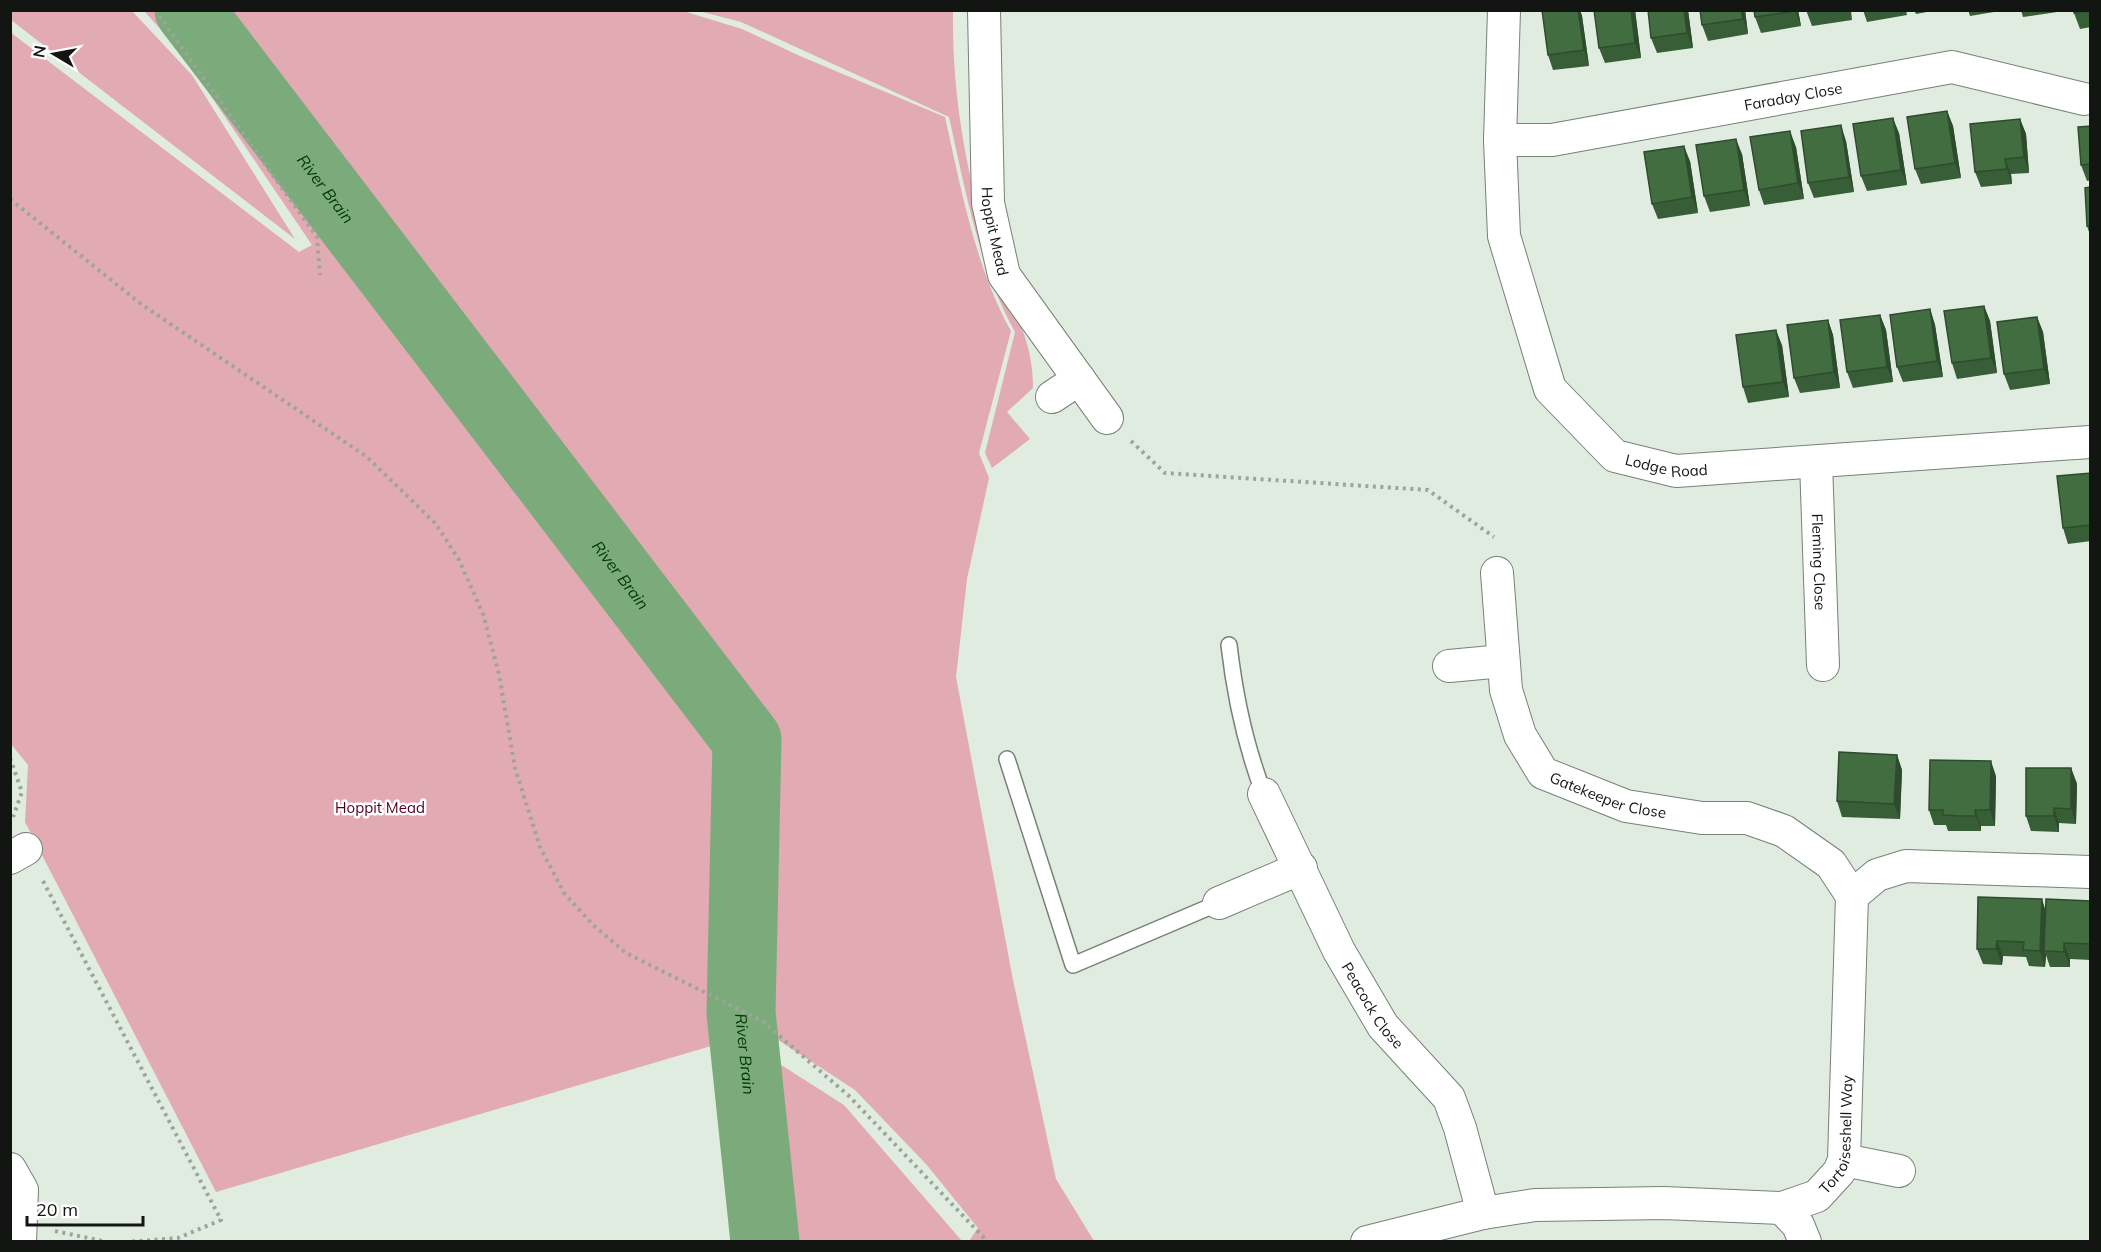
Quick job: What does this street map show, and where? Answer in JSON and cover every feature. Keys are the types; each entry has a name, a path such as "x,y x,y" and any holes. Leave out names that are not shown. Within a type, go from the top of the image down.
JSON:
{"street":[{"name":"Hoppit Mead","path":"984,10 988,203 1004,275 1107,418"},
{"name":"Lodge Road","path":"1504,10 1500,140 1504,236 1550,389 1615,456 1676,471 2091,442"},
{"name":"Faraday Close","path":"1500,140 1552,140 1952,67 2084,99"},
{"path":"1052,397 1078,379"},
{"name":"Fleming Close","path":"1816,462 1823,665"},
{"name":"Gatekeeper Close","path":"1497,573 1506,690 1520,735 1543,774 1626,806 1702,818 1747,818 1784,831 1831,864 1852,896"},
{"path":"1449,666 1503,661"},
{"name":"Peacock Close","path":"1264,794 1339,951 1383,1026 1449,1098 1460,1128 1483,1213"},
{"path":"1852,896 1877,875 1906,866 2091,872"},
{"path":"1219,903 1301,868"},
{"name":"Tortoiseshell Way","path":"1367,1242 1483,1213 1547,1204 1664,1203 1782,1208 1817,1196 1839,1172 1844,1160 1852,896"},
{"path":"1844,1160 1899,1171"},
{"path":"10,1169 22,1190 21,1233"},
{"path":"1782,1208 1798,1225 1805,1242"}],"lane":[{"path":"1229,645 1233,686 1244,734 1264,794"},
{"path":"1007,759 1073,965 1219,903"}],"path":[{"path":"155,10 317,237 320,275"},
{"path":"10,199 97,271 149,310 367,457 436,524 459,560 483,614 499,674 515,768 540,847 564,893 593,925 626,953 762,1021 849,1096 988,1242"},
{"path":"1107,418 1165,473 1428,490 1502,543 1497,573"},
{"path":"10,758 22,792 12,819 18,853 221,1220 178,1238 126,1242"},
{"path":"21,1233 107,1242"}],"green space":[{"path":"10,11 132,11 192,75 295,239 11,20"},
{"name":"Hoppit Mead","path":"144,11 164,11 377,304 747,740 728,1041 216,1192 25,822 28,765 11,744 10,32 299,252 312,245 181,52"},
{"path":"204,11 683,11 742,29 945,117 970,227 988,281 1011,331 979,453 989,478 967,579 956,677 1013,980 1056,1179 1094,1241 969,1241 978,1228 926,1164 855,1090 755,1025 760,739"},
{"path":"699,11 953,11 953,46 959,113 978,209 997,276 1024,334 1032,372 1033,388 1007,412 1030,439 992,468 985,453 1015,332 1002,307 974,227 949,117 741,22"},
{"path":"756,1049 844,1105 962,1241 777,1241"}],"building":[{"path":"1542,10 1578,10 1584,50 1548,55"},
{"path":"1594,10 1631,10 1635,43 1599,48"},
{"path":"1648,10 1684,10 1687,33 1651,38"},
{"path":"1700,10 1741,10 1743,19 1702,25"},
{"path":"1754,10 1795,10 1795,11 1755,17"},
{"path":"2074,10 2091,10 2091,11 2074,13"},
{"path":"1947,111 1955,163 1915,169 1907,117"},
{"path":"1893,118 1901,170 1861,176 1853,124"},
{"path":"2020,119 2024,157 2005,159 2007,169 1975,172 1970,124"},
{"path":"1841,125 1849,177 1808,183 1801,131"},
{"path":"2091,126 2091,164 2081,165 2078,127"},
{"path":"1790,131 1798,183 1759,190 1750,137"},
{"path":"1736,139 1744,190 1704,196 1696,145"},
{"path":"1684,146 1692,197 1652,204 1644,152"},
{"path":"2091,187 2091,225 2087,226 2085,188"},
{"path":"1984,306 1991,358 1952,363 1944,311"},
{"path":"1930,309 1937,361 1897,367 1890,315"},
{"path":"1880,315 1887,367 1847,372 1840,320"},
{"path":"2037,317 2044,369 2004,374 1997,322"},
{"path":"1828,320 1834,372 1794,378 1787,325"},
{"path":"1776,330 1783,382 1743,387 1736,335"},
{"path":"2091,473 2091,525 2063,528 2057,476"},
{"path":"1839,752 1897,755 1894,804 1837,801"},
{"path":"1930,760 1991,761 1990,810 1975,810 1976,816 1959,816 1943,815 1943,810 1929,810"},
{"path":"2026,768 2071,768 2071,809 2054,808 2054,816 2026,816"},
{"path":"1978,897 2042,899 2040,951 2023,950 2024,942 1997,941 1996,949 1977,949"},
{"path":"2046,899 2091,901 2091,944 2064,943 2064,952 2044,951"}],"waterway":[{"name":"River Brain","path":"189,10 747,740 741,1013 765,1242"}]}
